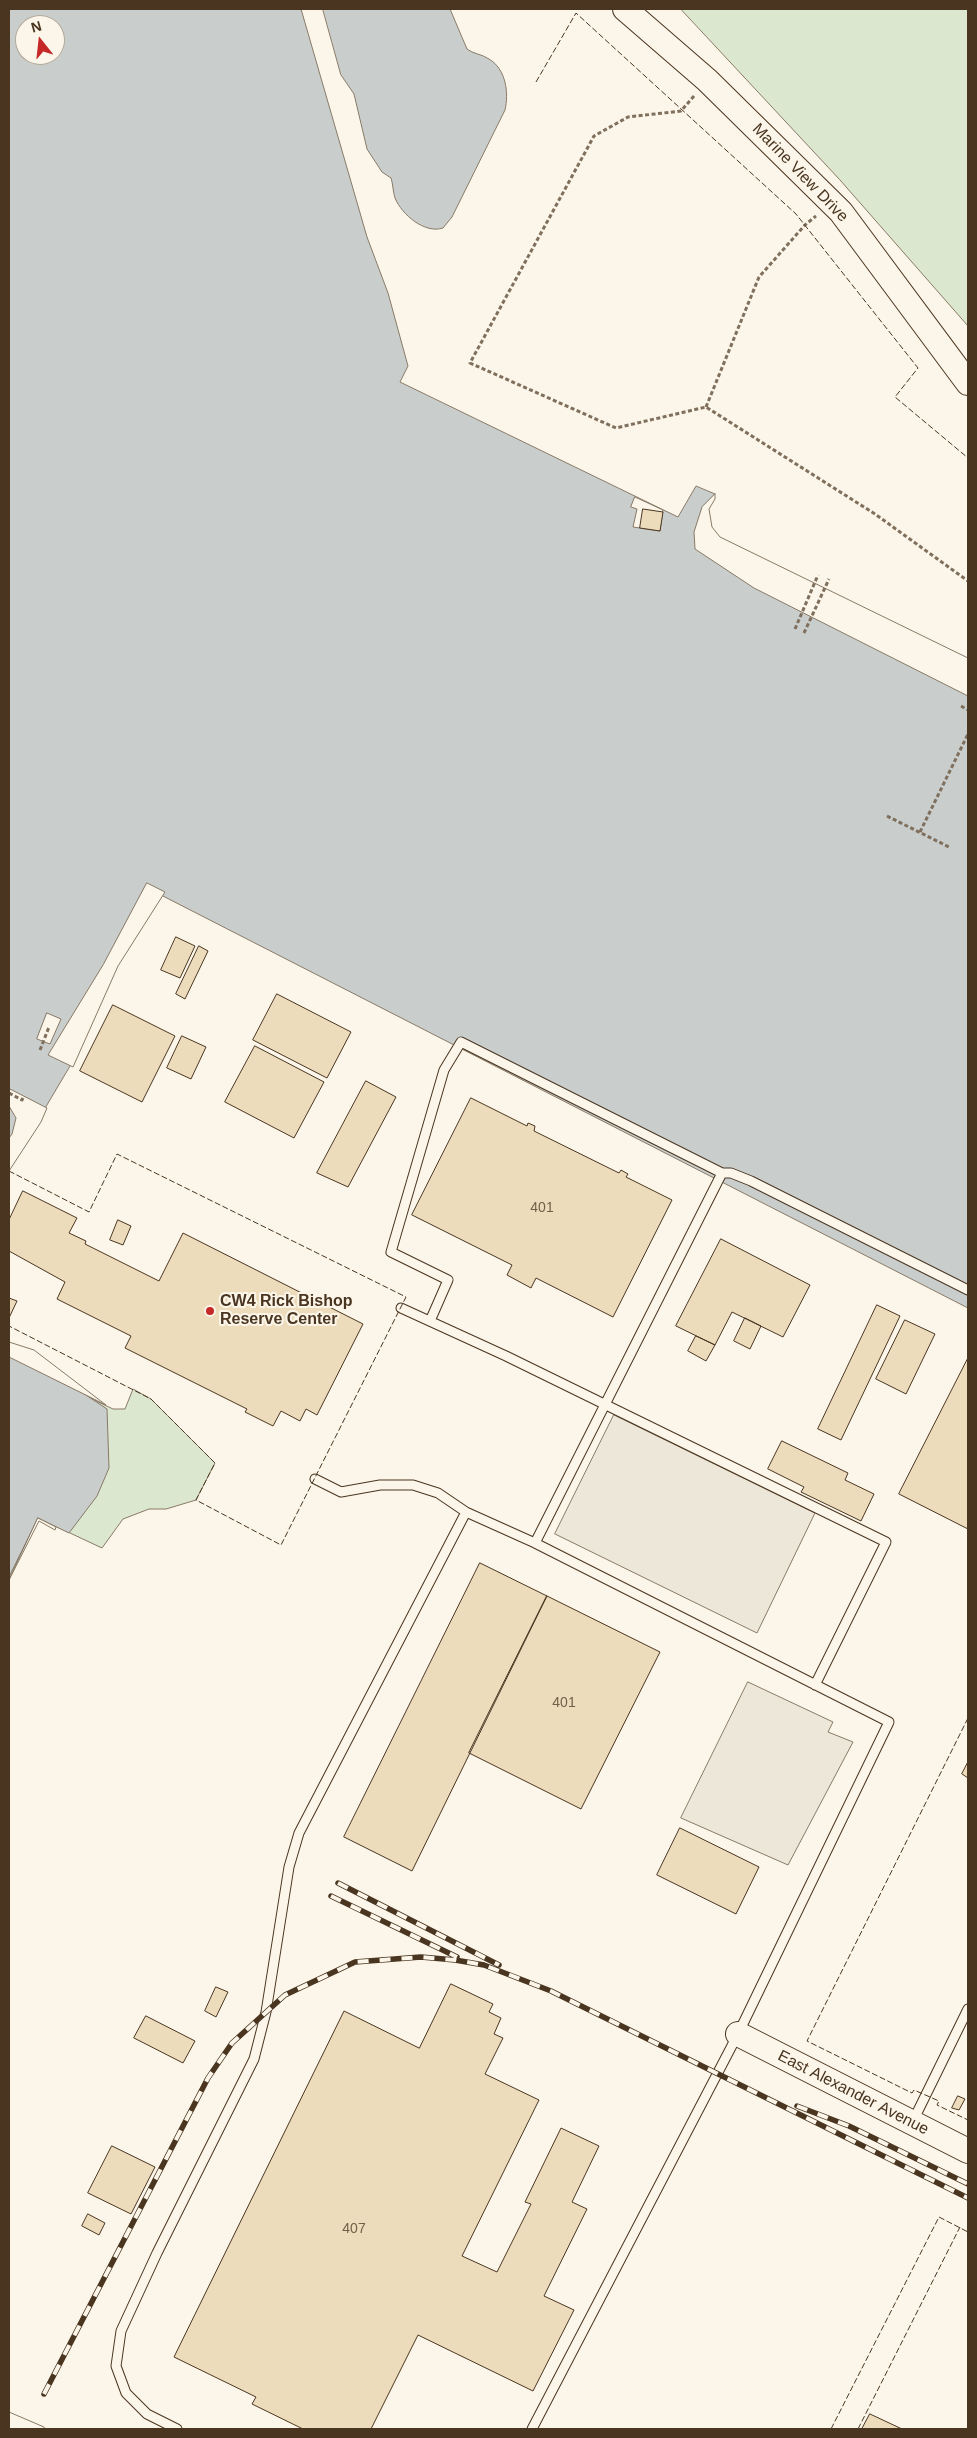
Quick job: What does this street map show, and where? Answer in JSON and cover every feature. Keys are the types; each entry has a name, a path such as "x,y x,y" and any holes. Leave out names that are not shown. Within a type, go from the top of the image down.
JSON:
{"main road":[{"name":"Marine View Drive","path":"625,9 707,80 833,204 968,383"},
{"name":"East Alexander Avenue","path":"738,2034 968,2151"}],"lane":[{"path":"430,1322 448,1280 390,1252 444,1070 461,1042 722,1173 731,1173 751,1181 968,1290"},
{"path":"535,1543 722,1173"},
{"path":"401,1308 886,1542 815,1685"},
{"path":"315,1479 341,1492 380,1486 413,1485 438,1493 466,1512 535,1543 889,1722 738,2034 532,2429"},
{"path":"177,2429 147,2414 126,2393 116,2366 121,2331 157,2253 254,2059 266,2012 289,1868 300,1833 466,1512"},
{"path":"912,2123 968,2009"}],"path":[{"path":"707,80 682,111 628,117 594,136 470,363 616,428 706,407 875,514 968,581"},
{"path":"706,407 759,277 805,225 833,204"},
{"path":"795,629 818,575"},
{"path":"804,633 829,579"},
{"path":"961,706 968,710"},
{"path":"920,832 968,734"},
{"path":"887,816 949,847"},
{"path":"40,1050 49,1027"},
{"path":"9,1093 22,1100 24,1096"}],"green space":[{"path":"681,9 968,9 968,326 840,180"},
{"path":"67,1387 113,1409 125,1409 133,1389 151,1399 215,1463 196,1500 166,1509 149,1509 123,1519 102,1548 38,1518 9,1577"}],"shaded area":[{"path":"9,9 301,9 367,237 388,293 408,366 400,382 678,517 696,486 715,494 706,509 710,528 719,539 968,661 968,1308 159,894 116,964 73,1061 9,1169"},
{"path":"323,9 450,9 467,49 495,63 503,75 507,96 505,110 452,217 443,228 436,229 422,226 403,211 395,198 391,178 382,172 367,149 354,94 341,75"},
{"path":"9,1344 107,1409 109,1468 97,1496 69,1533 38,1518 9,1577"},
{"path":"614,1415 815,1513 757,1633 555,1534"},
{"path":"748,1682 833,1722 828,1732 853,1742 788,1865 681,1818"}],"pier":[{"path":"715,494 715,499 709,509 712,527 720,537 968,658 968,696 754,588 695,549 694,532 702,507"},
{"path":"635,497 663,510 660,531 633,527 637,509 631,507"},
{"path":"147,883 165,892 118,966 73,1067 48,1055 103,965"},
{"path":"47,1013 61,1019 50,1044 37,1039"},
{"path":"10,1089 47,1108 41,1122 9,1171 9,1138 12,1134 16,1118 9,1106"},
{"path":"9,1342 34,1350 106,1405 9,1357"},
{"path":"38,1518 56,1527 55,1530 39,1521 9,1580"},
{"path":"9,2412 44,2427 45,2429 9,2429"}],"building":[{"path":"643,509 663,512 660,531 640,528"},
{"path":"176,937 195,946 180,978 161,970"},
{"path":"199,946 208,951 185,999 176,994"},
{"path":"277,994 351,1032 327,1078 253,1040"},
{"path":"113,1005 175,1036 142,1102 80,1071"},
{"path":"182,1036 206,1047 191,1079 167,1068"},
{"path":"255,1046 324,1082 294,1138 225,1102"},
{"path":"366,1081 396,1097 348,1187 317,1173"},
{"path":"471,1098 527,1126 528,1123 535,1126 534,1131 619,1173 621,1170 628,1174 626,1177 672,1200 613,1317 536,1278 531,1288 507,1275 512,1265 412,1215"},
{"name":"CW4 Rick Bishop Reserve Center","path":"23,1191 77,1218 69,1233 86,1241 85,1244 159,1281 183,1233 363,1324 317,1415 306,1409 300,1421 281,1411 273,1426 245,1412 247,1409 125,1348 131,1336 57,1299 65,1282 9,1251 9,1220"},
{"path":"118,1220 131,1226 123,1245 110,1240"},
{"path":"721,1239 810,1285 783,1337 732,1312 715,1345 676,1326"},
{"path":"9,1298 17,1301 9,1318"},
{"path":"877,1305 900,1316 841,1440 818,1429"},
{"path":"745,1318 761,1326 750,1349 734,1341"},
{"path":"905,1320 935,1334 906,1394 876,1379"},
{"path":"696,1336 715,1345 706,1361 688,1351"},
{"path":"968,1358 968,1529 899,1494"},
{"path":"782,1441 848,1473 845,1480 874,1494 861,1521 801,1492 804,1487 768,1469"},
{"path":"480,1563 547,1596 412,1871 344,1837"},
{"path":"547,1596 660,1652 581,1809 469,1753"},
{"path":"968,1762 968,1778 962,1774"},
{"path":"680,1828 759,1867 736,1914 657,1875"},
{"path":"451,1984 493,2004 489,2012 501,2018 494,2034 503,2038 485,2074 539,2100 462,2256 497,2272 531,2204 525,2202 561,2128 599,2146 572,2202 587,2209 544,2296 574,2310 533,2391 418,2335 371,2429 303,2429 252,2404 256,2397 174,2357 344,2011 419,2048"},
{"path":"216,1987 228,1992 216,2017 205,2011"},
{"path":"146,2016 195,2041 183,2063 134,2038"},
{"path":"958,2096 965,2099 959,2110 952,2108"},
{"path":"112,2146 155,2167 131,2214 88,2193"},
{"path":"88,2214 105,2223 99,2235 82,2226"},
{"path":"870,2414 902,2429 862,2429"}],"railway":[{"path":"338,1883 499,1965"},
{"path":"331,1896 457,1957"},
{"path":"44,2394 208,2078 232,2043 285,1995 355,1962 421,1957 484,1965 551,1991 968,2198"},
{"path":"797,2106 849,2126 968,2184"}],"fence":[{"path":"536,82 576,13 796,214 918,368 895,397 968,458"},
{"path":"9,1171 89,1212 117,1154 406,1297 281,1545 196,1500 215,1463 151,1399 9,1326"},
{"path":"968,1718 807,2041 912,2093 914,2090 939,2101 937,2105 968,2120"},
{"path":"831,2429 939,2217 968,2232"},
{"path":"858,2429 960,2227"}],"place":[{"name":"CW4 Rick Bishop Reserve Center","path":"210,1311"}]}
